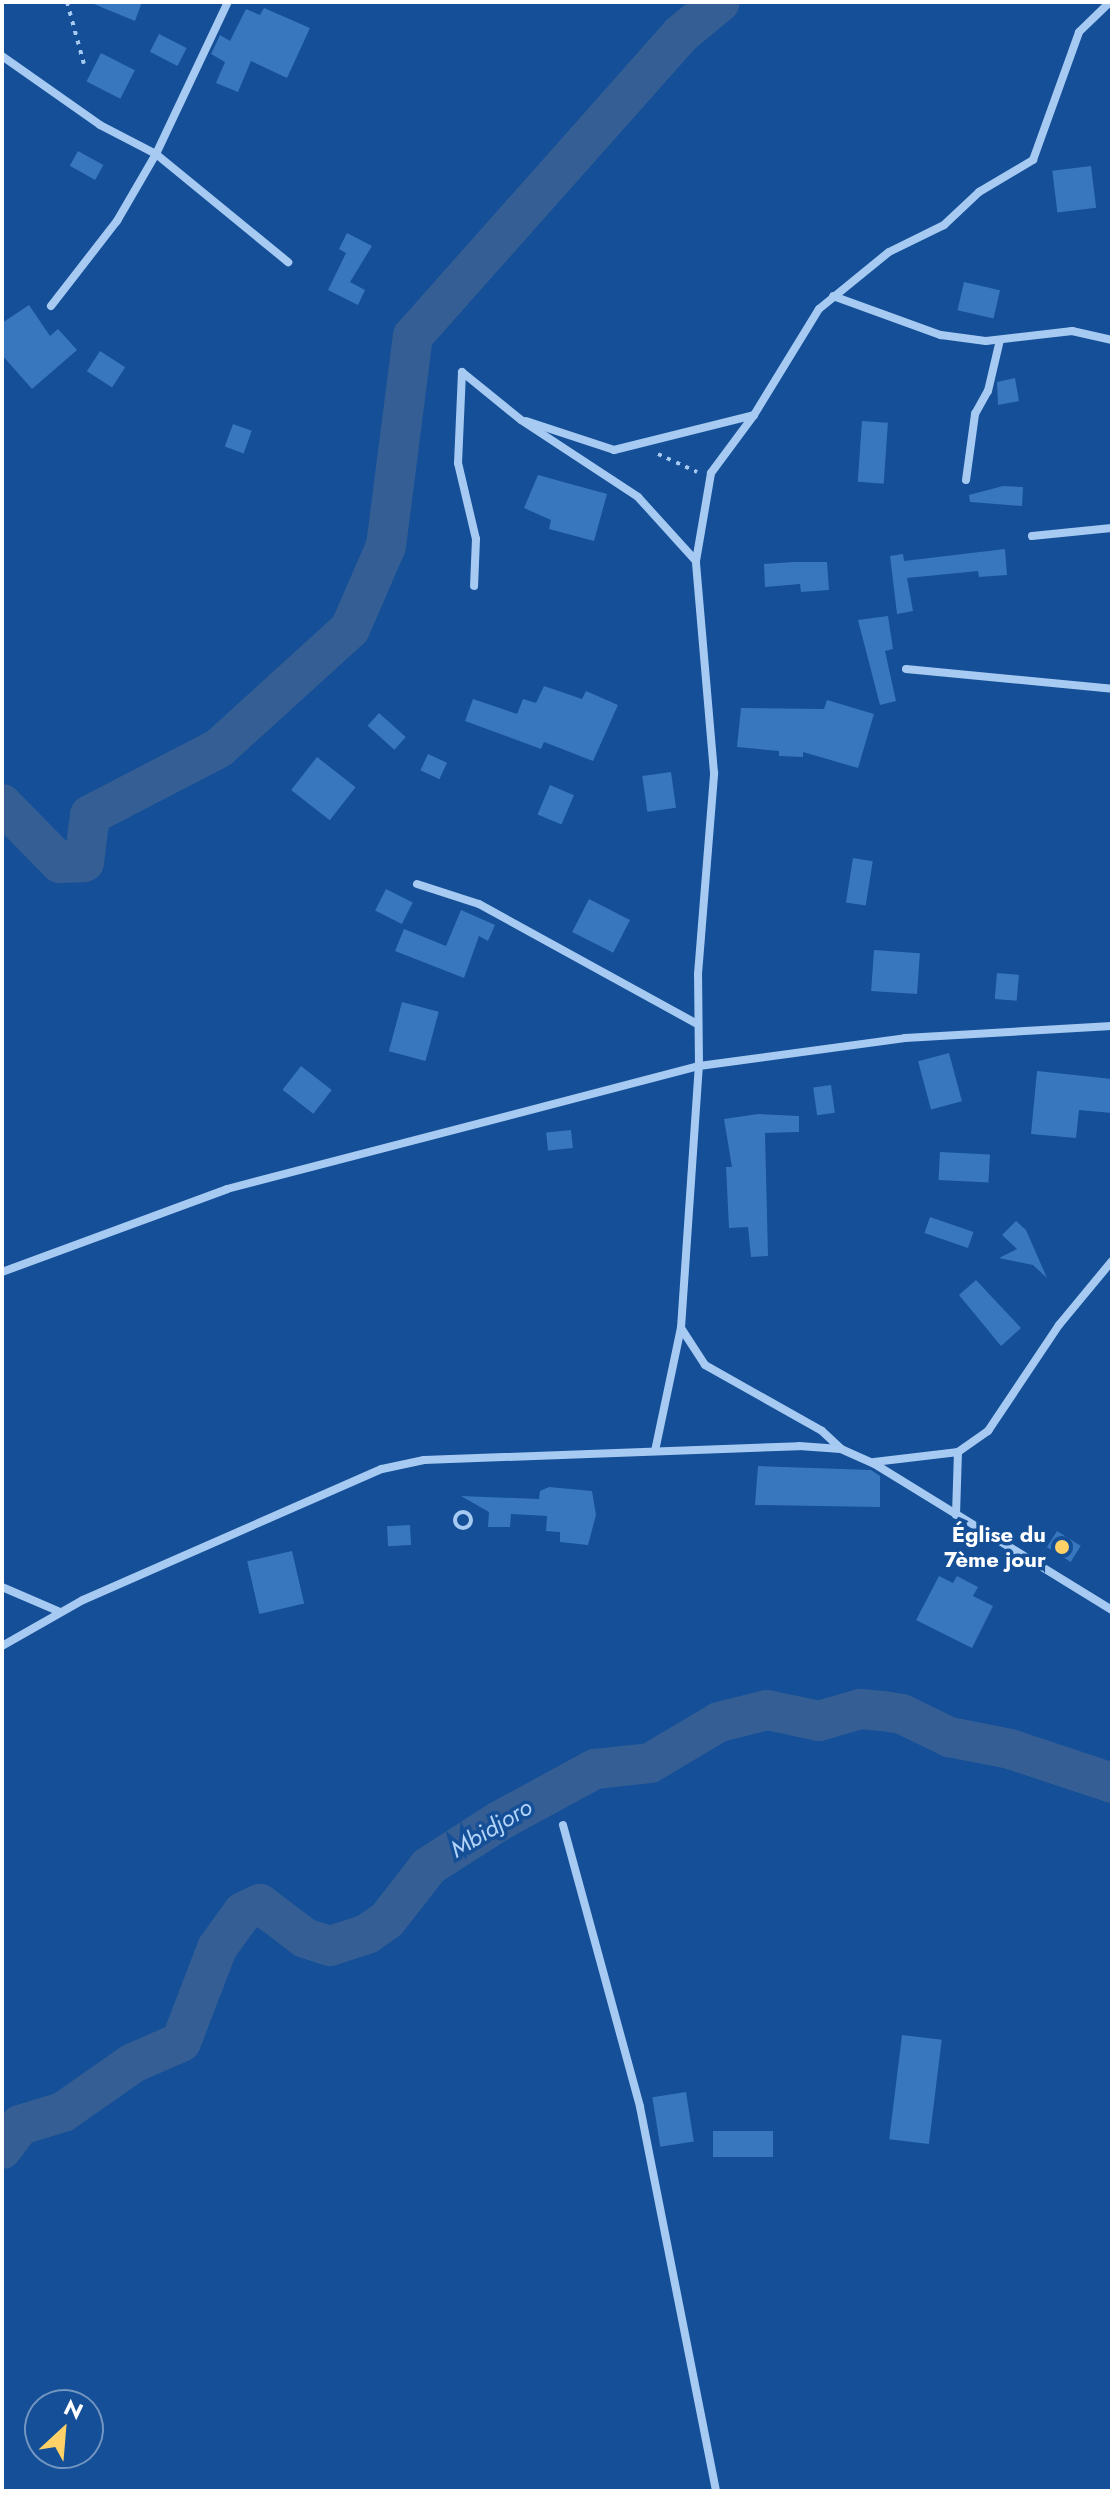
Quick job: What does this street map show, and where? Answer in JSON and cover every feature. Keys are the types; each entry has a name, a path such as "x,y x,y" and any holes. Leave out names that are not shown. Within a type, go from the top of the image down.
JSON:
{"street":[{"path":"51,306 117,221 156,154 228,2"},
{"path":"655,1451 681,1328 699,1066 697,1024 714,773 696,561 711,473 754,415 784,359 833,296 889,252 944,225 979,192 1033,160 1079,32 1110,2"},
{"path":"2,56 100,125 156,154 288,262"},
{"path":"833,296 927,332 1000,340 1072,331 1112,340"},
{"path":"966,480 975,414 988,391 1000,340"},
{"path":"474,586 476,539 458,463 462,372 521,420 638,497 696,561"},
{"path":"521,420 614,450 754,415"},
{"path":"1032,536 1112,528"},
{"path":"906,669 1112,689"},
{"path":"417,884 479,904 697,1024"},
{"path":"2,1272 227,1189 699,1066 905,1038 1112,1026"},
{"path":"873,1463 958,1452 988,1431 1059,1325 1112,1261"},
{"path":"681,1328 705,1365 822,1431 841,1449 873,1463 1112,1610"},
{"path":"2,1646 60,1612 382,1469 424,1460 655,1451 841,1449"},
{"path":"956,1515 958,1452"},
{"path":"2,1587 60,1612"},
{"path":"563,1825 640,2107 716,2491"}],"path":[{"path":"67,2 84,64"},
{"path":"634,445 694,472 711,473"},
{"path":"466,1513 469,1526 460,1528 454,1520 466,1513"}],"building":[{"path":"89,2 142,2 135,21"},
{"path":"264,8 310,28 287,78 251,61 238,92 216,83 225,62 211,54 220,35 230,41 246,9 260,15"},
{"path":"159,34 187,48 178,66 150,52"},
{"path":"101,53 135,70 120,99 86,82"},
{"path":"78,151 103,165 95,180 70,166"},
{"path":"1091,166 1096,208 1057,212 1052,171"},
{"path":"347,233 372,246 350,282 365,290 358,305 328,290 346,253 339,249"},
{"path":"964,282 1000,290 994,319 957,310"},
{"path":"29,305 50,336 58,329 77,350 32,389 2,355 2,323"},
{"path":"100,351 125,367 112,387 87,371"},
{"path":"1015,378 1019,401 998,405 997,382"},
{"path":"862,421 888,423 884,484 858,482"},
{"path":"233,424 252,431 244,453 225,447"},
{"path":"538,475 607,494 594,541 549,529 551,520 524,508"},
{"path":"1003,486 1023,487 1022,506 970,502 969,495"},
{"path":"1005,549 1007,575 979,577 978,571 907,578 913,611 897,614 890,556 903,554 904,561"},
{"path":"827,562 829,590 801,592 800,584 765,587 764,564"},
{"path":"888,616 893,649 885,651 896,701 880,705 858,620"},
{"path":"544,686 582,699 586,691 618,705 593,761 544,742 541,749 465,721 473,699 517,714 523,699 536,703"},
{"path":"827,700 874,714 858,768 803,752 803,757 779,756 779,751 737,747 741,708 824,709"},
{"path":"379,713 406,737 394,750 368,726"},
{"path":"428,754 447,763 439,779 420,770"},
{"path":"317,757 356,787 330,820 291,790"},
{"path":"671,772 676,808 647,812 642,776"},
{"path":"550,785 574,795 561,825 537,814"},
{"path":"853,858 873,861 866,906 846,902"},
{"path":"386,889 413,903 402,924 375,910"},
{"path":"589,899 630,920 613,953 572,932"},
{"path":"461,910 495,925 488,941 479,936 464,978 395,951 404,929 446,946"},
{"path":"874,950 920,953 917,994 871,991"},
{"path":"997,973 1019,975 1017,1001 995,999"},
{"path":"402,1002 439,1012 426,1061 389,1051"},
{"path":"949,1053 962,1101 931,1110 918,1061"},
{"path":"301,1066 332,1090 313,1114 283,1090"},
{"path":"1037,1071 1112,1079 1112,1113 1079,1110 1076,1138 1031,1134"},
{"path":"831,1085 835,1113 817,1115 813,1088"},
{"path":"758,1114 799,1116 799,1132 765,1133 768,1256 751,1257 748,1227 729,1228 726,1167 732,1167 724,1119"},
{"path":"571,1130 573,1148 548,1151 546,1133"},
{"path":"940,1152 990,1155 988,1183 939,1180"},
{"path":"930,1217 973,1232 968,1248 924,1233"},
{"path":"1016,1221 1026,1230 1047,1278 1033,1265 999,1258 1017,1249 1002,1235"},
{"path":"976,1280 1021,1328 1001,1346 959,1295"},
{"path":"758,1466 871,1470 880,1476 880,1507 755,1505"},
{"path":"549,1487 592,1491 596,1515 588,1545 560,1542 560,1532 546,1531 547,1516 511,1514 510,1527 488,1527 489,1512 461,1496 539,1499 540,1491"},
{"path":"410,1525 411,1545 388,1546 387,1526"},
{"path":"1057,1531 1081,1546 1071,1562 1047,1547"},
{"path":"292,1551 304,1604 259,1614 247,1561"},
{"path":"939,1576 953,1583 957,1576 978,1587 973,1596 993,1606 972,1648 916,1620"},
{"path":"902,2035 942,2040 929,2144 889,2139"},
{"path":"686,2092 694,2141 660,2147 652,2097"},
{"path":"713,2131 773,2131 773,2157 713,2157"}],"waterway":[{"path":"2,804 60,863 84,862 90,815 219,748 350,629 386,546 413,336 681,34 720,2"},
{"name":"Mbidjoro","path":"2,2149 20,2125 63,2112 133,2063 181,2042 217,1948 243,1912 260,1904 305,1938 330,1946 367,1934 387,1920 429,1866 501,1820 595,1769 650,1763 719,1722 767,1710 819,1721 860,1709 883,1711 902,1714 949,1737 1010,1749 1112,1783"}],"place":[{"name":"Église du 7ème jour","path":"1062,1547"}]}
